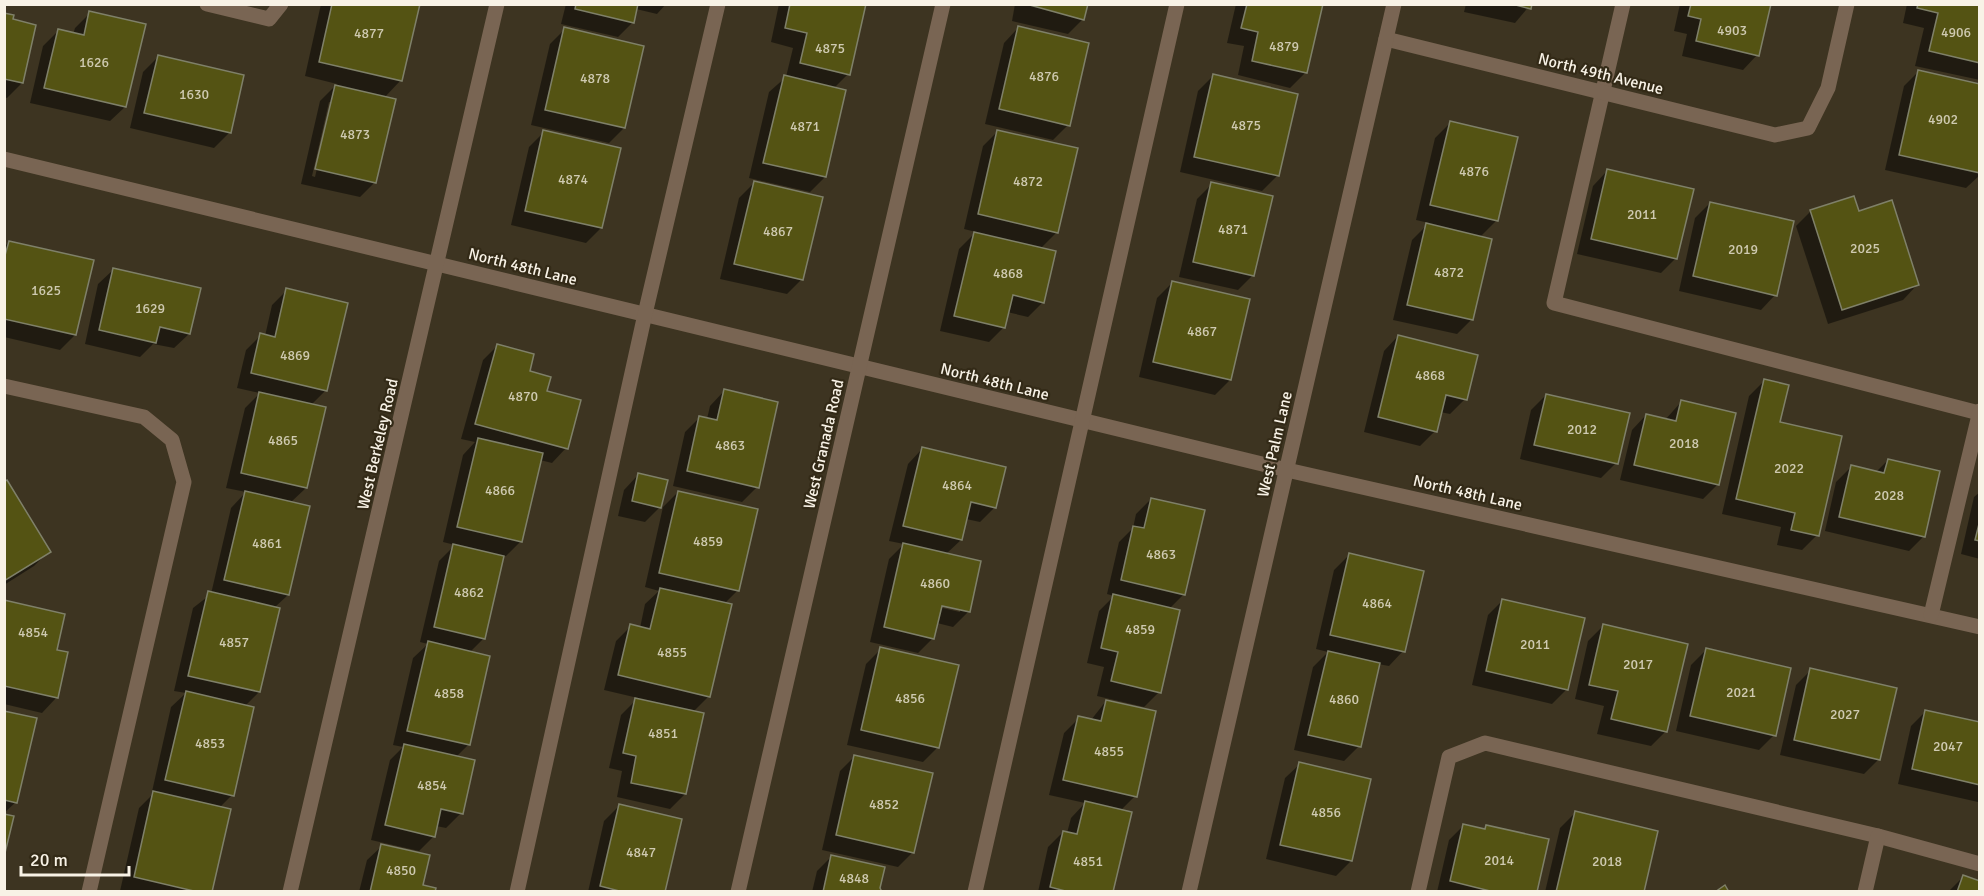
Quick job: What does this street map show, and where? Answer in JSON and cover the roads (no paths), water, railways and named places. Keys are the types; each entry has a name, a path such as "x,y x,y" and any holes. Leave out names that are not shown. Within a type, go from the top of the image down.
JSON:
{"street":[{"path":"207,4 269,19 281,4"},
{"name":"West Berkeley Road","path":"290,891 497,4"},
{"path":"517,891 645,314 718,4"},
{"name":"West Granada Road","path":"738,891 944,4"},
{"path":"975,891 1177,4"},
{"name":"West Palm Lane","path":"1189,891 1394,4"},
{"path":"1623,4 1554,303 1979,412 1931,615"},
{"name":"North 49th Avenue","path":"1386,39 1775,135 1808,128 1828,88 1847,4"},
{"name":"North 48th Lane","path":"4,159 1287,470 1980,627"},
{"path":"4,386 144,417 172,440 184,482 89,891"},
{"path":"1418,891 1449,757 1485,743 1878,836 1980,864"},
{"path":"1865,891 1878,836"}]}
